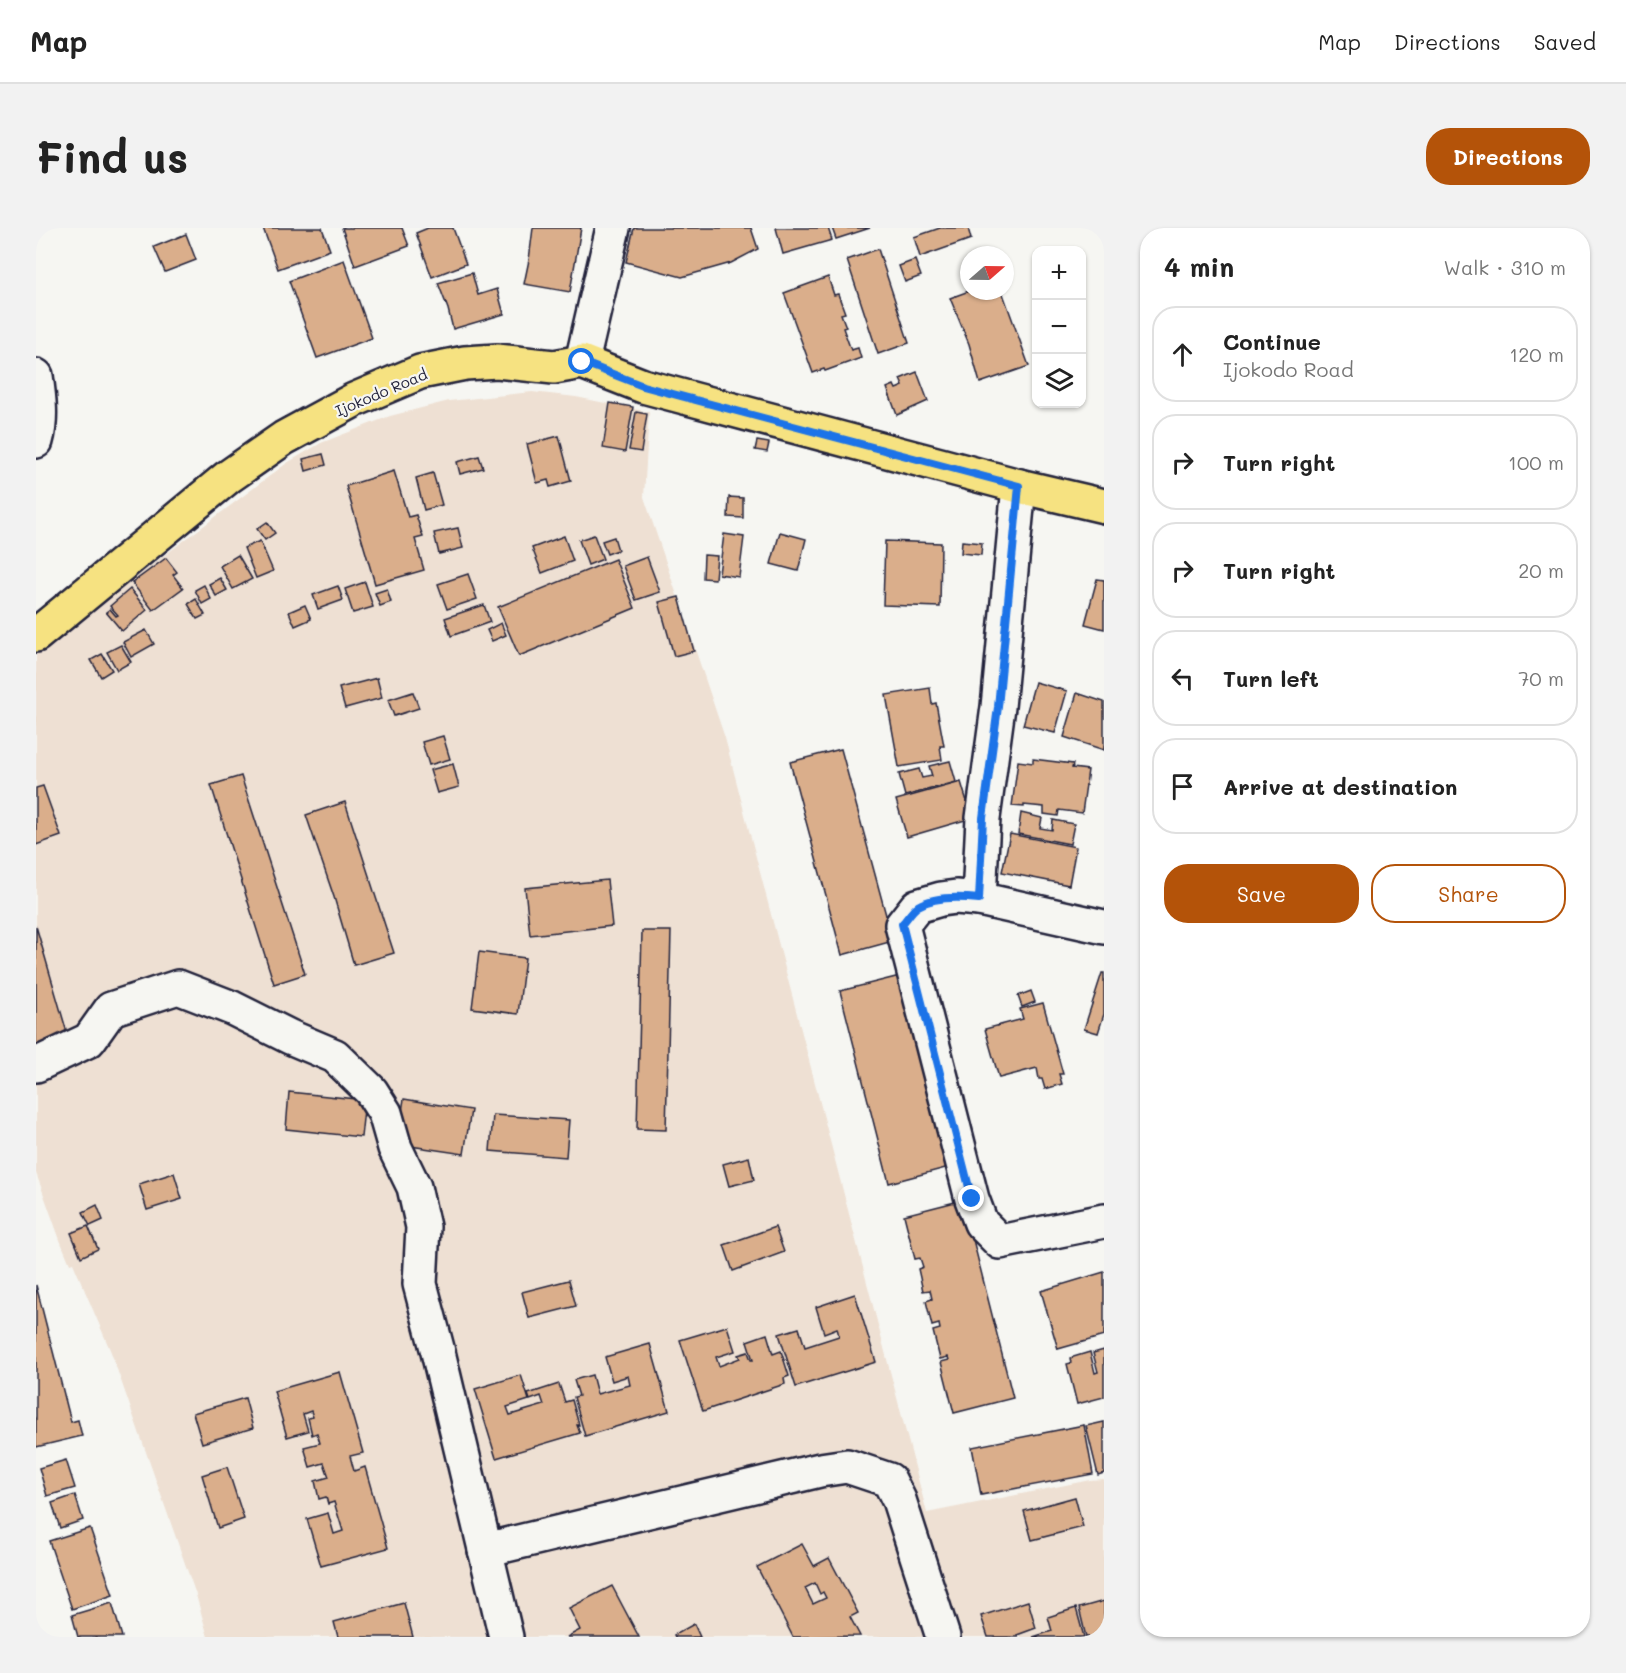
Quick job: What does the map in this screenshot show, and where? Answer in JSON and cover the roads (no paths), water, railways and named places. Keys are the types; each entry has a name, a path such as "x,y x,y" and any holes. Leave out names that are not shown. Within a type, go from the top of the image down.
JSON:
{"main road":[{"name":"Ijokodo Road","path":"38,626 228,477 284,438 354,400 420,372 465,363 497,361 554,367 582,362"},
{"path":"582,362 643,386 1019,486 1104,506"}],"street":[{"path":"582,362 613,228"},
{"path":"36,376 39,400 39,431 36,441"},
{"path":"979,899 983,818 998,707 1019,486"},
{"path":"1104,927 979,899 948,898 917,906 902,924 972,1199 981,1223 1000,1242 1104,1221"},
{"path":"36,1065 89,1040 111,1009 178,987 232,1008 335,1056 371,1091 385,1113 395,1148 414,1187 423,1227 420,1284 506,1637"},
{"path":"485,1550 820,1470 847,1466 889,1480 900,1500 943,1637"}]}
